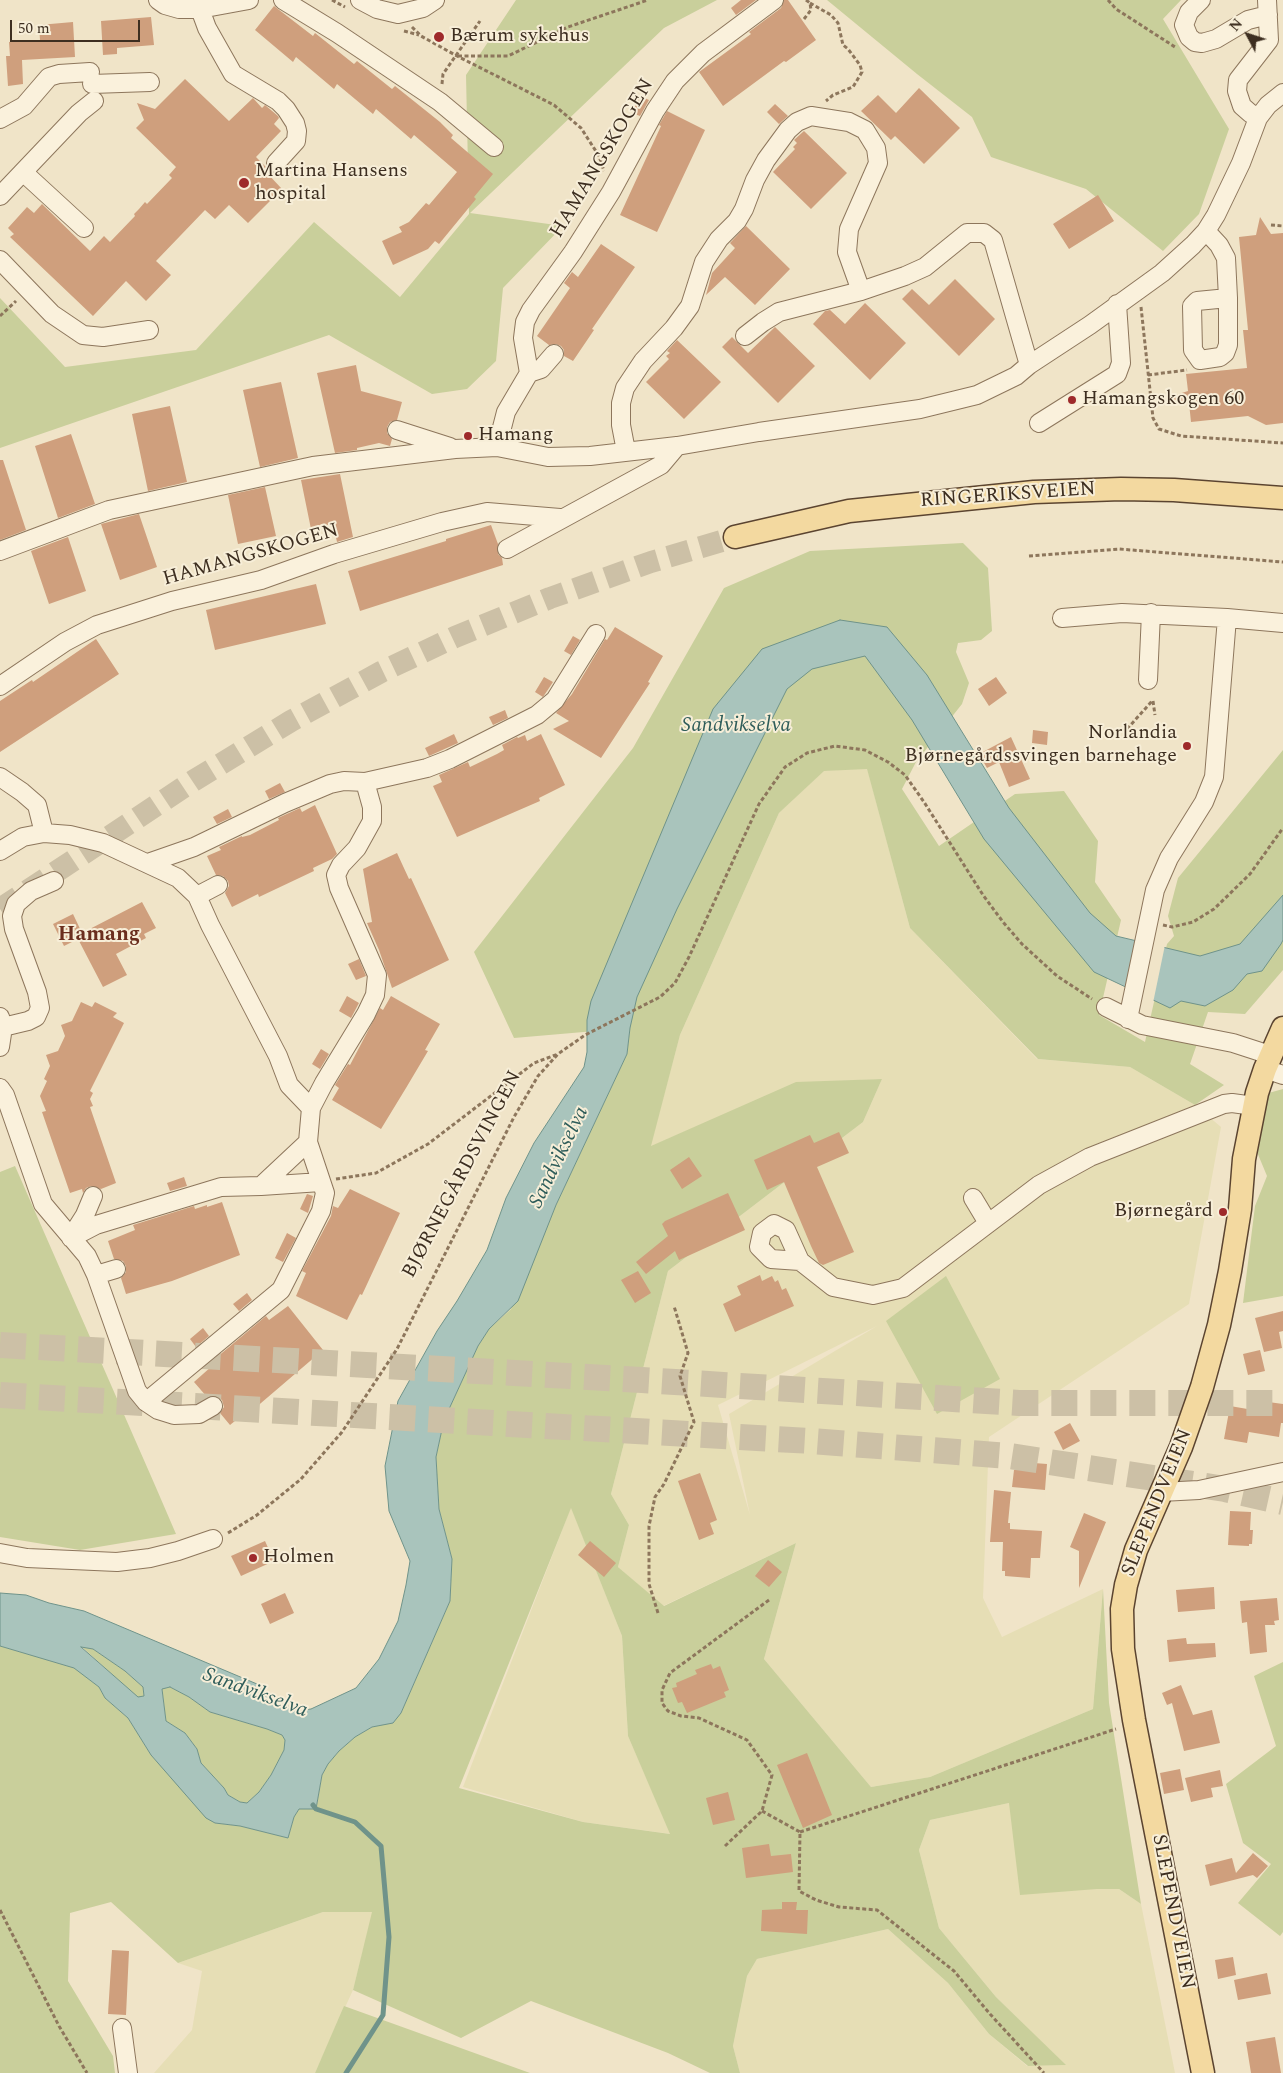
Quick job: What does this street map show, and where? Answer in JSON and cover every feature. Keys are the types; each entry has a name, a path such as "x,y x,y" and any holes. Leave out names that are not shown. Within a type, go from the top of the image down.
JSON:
{"main road":[{"name":"RINGERIKSVEIEN","path":"735,537 849,512 1034,492 1080,489 1130,489 1283,498"},
{"name":"SLEPENDVEIEN","path":"1203,2073 1136,1729 1123,1649 1122,1609 1126,1585 1136,1550 1192,1420 1219,1326 1240,1209 1244,1159 1254,1106 1273,1067 1283,1028"}],"street":[{"path":"158,0 165,5 179,9 200,9 249,0"},
{"path":"283,0 337,33 440,102 494,147"},
{"path":"360,0 377,9 398,14 423,8 435,0"},
{"name":"HAMANGSKOGEN","path":"529,373 523,338 525,322 531,310 573,252 612,192 655,111 675,81 703,52 774,0"},
{"path":"1201,0 1189,12 1184,25 1195,42 1216,39 1268,8 1269,40 1238,80 1237,91 1242,106 1258,118"},
{"path":"200,9 207,28 233,74 278,101 295,123 297,131 296,141 276,163"},
{"path":"0,119 24,106 48,77 59,74 92,86 150,82"},
{"path":"0,196 79,113 92,86"},
{"path":"0,551 109,510 312,466 455,449 497,447 548,457 590,456 678,446 759,432 920,409 977,395 1016,376 1029,365 1090,325 1162,273 1193,246 1206,231 1216,215 1241,163 1258,118 1268,105 1283,93"},
{"path":"626,451 621,425 621,404 625,388 643,361 674,328 690,306 704,262 719,239 737,221 766,160 797,122 814,116 849,122 865,130 876,148 878,163 849,229 847,252 861,291"},
{"path":"23,172 84,228"},
{"path":"1206,231 1219,244 1226,258 1228,298 1228,344 1220,358 1200,360 1193,350 1192,306 1197,302 1228,298"},
{"path":"745,336 779,312 861,291 905,276 925,266 967,233 984,233 992,240 1029,365"},
{"path":"0,260 52,314 83,335 103,337 148,330"},
{"path":"1040,423 1118,374 1121,363 1117,304"},
{"path":"497,447 506,412 529,373 541,368 554,354"},
{"path":"397,430 455,449"},
{"path":"507,549 560,518 661,465 678,446"},
{"name":"HAMANGSKOGEN","path":"0,686 66,642 97,625 172,601 261,580 343,551 442,522 488,512 560,518"},
{"path":"1148,680 1151,613"},
{"path":"1062,618 1099,614 1151,613 1283,623"},
{"path":"1130,1011 1154,932 1159,879 1204,802 1214,777 1227,618"},
{"path":"148,863 194,847 330,784 344,781 365,782 427,768 450,759 537,714 555,700 596,634"},
{"path":"0,778 22,792 37,805 44,833"},
{"path":"146,1402 281,1290 321,1211 325,1193 308,1142 311,1108 324,1082 366,1014 374,995 378,975 339,888 336,875 341,865 356,848 372,821 372,807 365,782"},
{"path":"0,851 22,838 44,833 70,835 103,843 178,878 198,896 210,925 278,1056 289,1085 311,1108"},
{"path":"0,1047 1,1022 28,1021 36,1017 40,1008 37,992 14,929 12,916 16,904 31,891 54,881"},
{"path":"198,896 218,885"},
{"path":"1106,1007 1130,1011 1142,1025 1233,1043 1273,1067"},
{"path":"0,1088 6,1095 43,1204 87,1256 96,1275 137,1391 146,1402 158,1410 174,1415 199,1414 213,1406"},
{"path":"800,1261 833,1287 873,1295 903,1288 1039,1185 1090,1157 1224,1104 1232,1103 1254,1106"},
{"path":"261,1186 308,1142"},
{"path":"71,1238 96,1225 221,1187 321,1182"},
{"path":"71,1238 85,1215 93,1196"},
{"path":"973,1198 988,1223"},
{"path":"96,1275 116,1269"},
{"path":"1161,1492 1199,1490 1283,1472"},
{"path":"0,1553 27,1558 118,1562 150,1558 178,1551 212,1539"},
{"path":"122,2028 128,2073"}],"path":[{"path":"457,56 508,56 568,27 648,0"},
{"path":"806,0 831,15 838,23 843,46 848,49 860,65 862,72 853,87 833,95 816,109 814,116"},
{"path":"1108,0 1116,9 1176,48"},
{"path":"804,19 810,14 810,3"},
{"path":"398,14 421,36 554,105 581,128 599,156"},
{"path":"440,102 444,74 480,21"},
{"path":"1271,224 1283,226"},
{"path":"1139,289 1153,418 1159,429 1181,436 1283,443"},
{"path":"1148,375 1188,370 1200,360"},
{"path":"1029,556 1119,549 1283,562"},
{"path":"1127,728 1153,700"},
{"name":"BJØRNEGÅRDSVINGEN","path":"212,1539 228,1533 257,1515 301,1480 342,1432 397,1349 514,1117 538,1076 558,1054 585,1035 660,997 674,983 689,957 759,804 785,767 807,753 835,746 865,750 888,762 904,775 924,802 983,895 1022,944 1057,976 1106,1007"},
{"path":"1154,932 1163,925 1172,926 1193,922 1214,909 1250,874 1283,828"},
{"path":"321,1182 376,1173 428,1144 534,1063 558,1054"},
{"path":"658,1613 649,1584 649,1526 655,1497 668,1476 694,1422 680,1376 688,1352 674,1306"},
{"path":"725,1846 762,1810 772,1775 747,1740 699,1718 681,1716 668,1711 662,1703 662,1690 670,1673 769,1600"},
{"path":"762,1810 800,1832 1116,1728"},
{"path":"800,1832 799,1891 816,1900 839,1907 877,1910 954,1971 1044,2073"},
{"path":"0,1910 54,2018 87,2073"}],"shaded area":[{"path":"867,768 910,928 1037,1059 1130,1067 1195,1105 1221,1127 1189,1304 989,1437 983,1598 1002,1637 1103,1589 1093,1709 930,1777 871,1787 764,1659 796,1543 663,1606 618,1567 629,1525 611,1494 668,1271 863,1122 882,1079 796,1083 650,1147 680,1035 779,813 823,771","holes":["877,1326 729,1414 750,1515 718,1405"]},
{"path":"571,1507 622,1636 628,1736 671,1834 583,1822 463,1787"},
{"path":"1009,1803 1097,1889 1119,1889 1141,1904 1175,2073 740,2073 733,2046 747,1976 757,1959 888,1929 948,1983 989,2034 1027,2066 1065,2065 996,1997 939,1928 919,1850 930,1820"},
{"path":"323,1912 373,1912 353,1990 315,2073 154,2073 192,2030 202,1971 178,1963"}],"green space":[{"path":"516,0 717,0 664,28 470,213 563,226 503,288 496,361 467,389 432,394 329,335 0,448 0,298 65,367 196,350 314,222 400,297 469,214 466,75"},
{"path":"827,0 1181,0 1163,19 1229,129 1199,214 1163,251 1086,189 991,157 972,117"},
{"path":"963,543 988,568 992,631 981,640 958,643 956,652 969,683 962,704 916,762 902,789 939,846 1015,794 1064,791 1098,841 1095,882 1121,920 1099,1015 1145,1042 1167,944 1174,936 1168,916 1178,878 1283,750 1283,970 1245,1014 1208,1012 1190,1064 1224,1085 1195,1105 1130,1067 1038,1059 910,928 867,769 824,771 779,813 680,1035 651,1146 796,1082 882,1079 863,1122 668,1271 611,1494 629,1525 618,1567 664,1606 796,1543 764,1659 871,1787 930,1777 1093,1709 1103,1589 1109,1703 1141,1904 1119,1889 1020,1895 1009,1803 930,1820 919,1850 939,1928 996,1997 1066,2065 1028,2066 989,2034 948,1983 888,1929 757,1959 747,1976 733,2046 740,2073 710,2073 668,2053 531,2001 461,2038 353,1990 372,1912 323,1912 178,1963 111,1902 70,1913 68,1981 113,2056 115,2073 0,2073 0,1646 75,1668 99,1687 105,1698 128,1718 151,1755 215,1823 240,1826 288,1838 294,1817 299,1809 316,1809 322,1775 339,1751 355,1737 401,1713 450,1601 452,1559 439,1509 436,1457 444,1420 478,1346 489,1329 511,1309 556,1205 627,1054 630,1028 514,1038 474,952 633,748 724,588 810,551","holes":["571,1508 622,1636 628,1736 670,1834 583,1822 459,1788"]},
{"path":"1283,1089 1283,1296 1243,1303 1255,1206 1267,1176 1257,1152 1265,1094"},
{"path":"15,1166 176,1534 80,1550 0,1537 0,1172"},
{"path":"946,1276 1000,1379 937,1414 886,1321"},
{"path":"81,1646 93,1649 125,1671 143,1687 144,1696 138,1698"},
{"path":"1283,1662 1283,1932 1280,1936 1238,1903 1271,1864 1243,1843 1226,1784 1276,1746 1254,1676"},
{"path":"170,1687 189,1697 210,1712 282,1735 285,1740 284,1750 271,1775 259,1792 247,1803 240,1802 228,1795 201,1763 197,1749 185,1733 166,1721 162,1688"},
{"path":"344,2006 530,2073 315,2073"}],"water":[{"name":"Sandvikselva","path":"840,620 887,627 927,675 1009,808 1090,913 1116,936 1200,956 1240,944 1283,895 1283,940 1262,971 1247,974 1233,990 1205,1006 1181,1001 1170,1008 1094,972 984,839 912,720 865,656 812,669 787,689 677,909 637,997 630,1028 627,1054 556,1205 518,1301 489,1329 478,1346 444,1420 436,1457 439,1509 452,1559 450,1601 401,1713 393,1723 372,1727 355,1737 339,1751 322,1775 316,1809 299,1809 294,1817 288,1838 240,1826 215,1823 206,1818 151,1755 128,1718 105,1698 99,1687 74,1668 0,1646 0,1593 26,1595 49,1603 84,1611 257,1684 267,1693 296,1711 311,1709 356,1688 379,1659 398,1621 410,1561 389,1511 385,1466 398,1401 437,1331 487,1250 506,1198 534,1143 584,1067 587,1052 587,1020 591,1001 713,709 762,649","holes":["81,1647 93,1649 125,1671 143,1687 144,1696 138,1697","170,1687 189,1697 210,1712 282,1735 285,1740 284,1750 271,1775 259,1792 247,1803 240,1802 228,1795 201,1763 197,1749 185,1733 166,1721 162,1689"]}],"pier":[{"path":"1137,938 1165,945 1153,1003 1127,990"}],"building":[{"path":"741,0 756,0 736,15 731,8"},
{"path":"784,0 788,0 816,40 723,106 699,72 751,34 749,32 781,8"},
{"path":"274,6 313,36 315,33 354,64 357,61 392,89 395,86 440,122 453,135 451,138 493,174 474,197 476,199 439,244 435,241 428,249 393,265 382,241 402,232 399,227 409,222 426,203 429,205 457,172 414,135 411,139 376,109 373,114 337,84 334,89 296,57 293,62 255,30"},
{"path":"151,17 154,45 117,48 117,54 103,55 101,21"},
{"path":"73,22 75,57 22,60 23,84 8,86 6,56 10,56 9,42 40,40 39,25"},
{"path":"185,79 229,121 253,98 262,108 265,105 278,116 279,118 274,124 281,131 256,157 267,168 269,171 267,173 282,189 248,223 229,205 215,219 205,210 156,261 171,275 146,301 126,281 93,316 10,237 14,234 8,228 27,207 34,213 42,204 90,251 104,236 110,242 135,216 134,214 145,202 147,204 172,178 169,175 176,167 136,128 144,120 137,103 155,109"},
{"path":"919,88 960,128 924,164 895,136 891,140 861,111 878,95 896,113"},
{"path":"640,96 649,100 640,116 632,113"},
{"path":"775,104 788,116 779,124 767,112"},
{"path":"667,111 705,130 657,232 620,215 661,126 659,125"},
{"path":"804,131 847,173 811,209 773,172 795,149 793,147 797,143 794,140"},
{"path":"1098,195 1114,221 1069,249 1053,224"},
{"path":"1260,217 1271,234 1283,233 1283,423 1266,425 1248,416 1191,422 1189,403 1166,398 1188,391 1186,374 1247,368 1243,330 1248,330 1239,237 1256,235"},
{"path":"746,226 790,269 755,305 725,277 706,295 712,273 735,248 730,243"},
{"path":"601,244 635,267 592,329 594,330 573,361 564,356 564,350 561,346 556,344 549,345 537,336 570,288 564,283 572,272 578,277"},
{"path":"955,279 995,319 959,356 902,299 912,289 929,305"},
{"path":"865,303 906,343 870,380 813,324 825,311 830,310 845,324"},
{"path":"775,327 815,366 778,403 722,347 732,337 748,353"},
{"path":"677,340 721,382 684,419 646,382 669,359 666,356 670,353 667,351"},
{"path":"356,365 361,391 402,402 397,420 390,422 387,427 387,433 392,439 390,446 379,443 357,448 357,450 335,453 317,373"},
{"path":"281,382 298,458 260,467 243,390"},
{"path":"170,406 187,482 148,491 132,414"},
{"path":"71,434 95,504 58,518 35,446"},
{"path":"0,460 3,460 26,530 0,540"},
{"path":"340,474 353,537 337,542 333,524 311,529 301,480"},
{"path":"265,487 276,536 238,544 228,495"},
{"path":"139,514 157,567 120,580 101,524"},
{"path":"491,525 498,544 498,554 502,558 503,565 360,611 348,571"},
{"path":"68,537 86,591 49,604 31,551"},
{"path":"316,584 326,624 215,650 206,610"},
{"path":"615,627 663,656 648,682 650,683 601,758 553,729 569,721 556,713 572,694 605,639 607,640"},
{"path":"573,636 580,640 571,655 564,651"},
{"path":"96,639 119,674 0,752 0,701 32,680 33,682"},
{"path":"544,677 553,682 543,697 535,692"},
{"path":"996,677 1007,693 989,706 978,689"},
{"path":"505,710 508,718 493,725 489,717"},
{"path":"1033,730 1048,732 1047,745 1032,743"},
{"path":"454,734 458,743 429,756 425,748"},
{"path":"541,734 565,785 539,798 540,801 457,837 433,786 442,782 439,775 468,762 470,767 497,754 504,750 502,745 517,737 525,735 527,741"},
{"path":"1011,737 1030,779 1009,787 999,762 987,768 979,754"},
{"path":"280,783 285,792 269,799 265,791"},
{"path":"315,805 337,854 332,859 313,868 314,871 259,897 258,894 232,907 225,893 229,886 228,881 223,876 216,875 207,856 221,850 219,847 242,836 250,835 279,820 278,818 300,808 302,812"},
{"path":"228,809 232,817 217,824 213,817"},
{"path":"397,853 409,879 411,878 449,960 392,988 379,950 367,923 372,922 363,869"},
{"path":"142,902 156,928 144,934 146,938 116,954 127,975 103,987 78,939 64,946 53,924 73,914 82,933"},
{"path":"359,959 366,976 356,980 348,964"},
{"path":"347,996 359,1003 351,1018 339,1011"},
{"path":"391,996 440,1024 425,1050 428,1051 381,1129 332,1100 339,1088 335,1085 348,1064 350,1065 380,1008 383,1010"},
{"path":"81,1002 92,1007 95,1002 117,1013 113,1017 124,1023 90,1091 93,1093 90,1099 93,1106 90,1107 116,1183 101,1189 91,1186 86,1188 83,1193 82,1189 70,1193 42,1112 46,1111 40,1096 47,1081 44,1079 50,1066 46,1055 58,1051 65,1036 61,1025 72,1021"},
{"path":"321,1049 329,1054 320,1069 312,1064"},
{"path":"839,1132 849,1153 817,1167 854,1252 823,1265 819,1263 811,1246 784,1182 767,1190 754,1160 810,1135 814,1143"},
{"path":"689,1157 702,1176 682,1189 670,1170"},
{"path":"184,1177 187,1186 170,1191 167,1183"},
{"path":"350,1189 400,1213 362,1295 360,1294 347,1320 296,1296 306,1273 302,1271 331,1216 333,1206 338,1208"},
{"path":"728,1193 745,1230 679,1260 675,1251 646,1274 636,1262 668,1236 662,1224 665,1221"},
{"path":"307,1194 313,1196 308,1213 300,1209"},
{"path":"222,1202 240,1255 172,1281 126,1294 121,1278 126,1272 126,1266 123,1261 114,1259 108,1241 135,1230 133,1225 194,1206 195,1209"},
{"path":"287,1233 296,1238 283,1262 275,1258"},
{"path":"638,1271 651,1293 635,1303 621,1280"},
{"path":"760,1275 762,1281 772,1276 775,1282 778,1280 782,1290 786,1288 794,1306 735,1332 723,1304 741,1295 737,1286"},
{"path":"247,1293 252,1300 239,1311 233,1304"},
{"path":"288,1306 323,1350 254,1409 252,1407 230,1425 220,1413 224,1407 222,1400 214,1395 207,1397 194,1382 212,1366 210,1363 266,1316 269,1320"},
{"path":"1283,1311 1283,1331 1279,1332 1282,1348 1264,1352 1255,1318"},
{"path":"203,1328 209,1336 196,1347 190,1339"},
{"path":"1260,1350 1265,1371 1248,1375 1243,1354"},
{"path":"1261,1401 1283,1404 1283,1423 1281,1423 1279,1437 1249,1432 1247,1443 1224,1439 1230,1406 1259,1411"},
{"path":"1070,1423 1080,1441 1063,1450 1054,1432"},
{"path":"1021,1462 1047,1464 1045,1490 1012,1487 1014,1470 1021,1468"},
{"path":"700,1473 717,1520 710,1523 714,1534 699,1540 678,1481"},
{"path":"994,1490 1011,1492 1008,1523 1010,1523 1010,1529 1042,1531 1040,1558 1031,1558 1030,1578 1005,1576 1005,1571 1002,1571 1003,1542 990,1542"},
{"path":"1230,1511 1251,1512 1250,1530 1253,1530 1252,1544 1249,1544 1249,1546 1228,1545"},
{"path":"1084,1513 1106,1522 1079,1588 1079,1551 1070,1547"},
{"name":"Holmen","path":"265,1541 274,1561 241,1576 231,1556"},
{"path":"590,1541 616,1563 604,1577 578,1555"},
{"path":"768,1560 782,1572 769,1587 755,1576"},
{"path":"1214,1587 1215,1609 1178,1612 1176,1590"},
{"path":"285,1593 294,1613 270,1624 261,1604"},
{"path":"1277,1598 1279,1620 1274,1621 1275,1625 1265,1625 1267,1652 1250,1654 1247,1622 1242,1623 1240,1601"},
{"path":"1186,1638 1187,1644 1215,1643 1216,1657 1169,1662 1167,1640"},
{"path":"711,1664 713,1669 720,1666 729,1690 724,1692 726,1697 687,1713 682,1702 678,1703 672,1688 677,1687 676,1683 697,1674 695,1670"},
{"path":"1181,1685 1193,1715 1212,1710 1220,1743 1184,1751 1172,1703 1167,1705 1162,1693"},
{"path":"807,1753 832,1815 803,1828 777,1765"},
{"path":"1180,1769 1184,1790 1164,1794 1160,1773"},
{"path":"1220,1770 1223,1786 1211,1788 1213,1797 1191,1802 1185,1778"},
{"path":"728,1792 735,1820 713,1825 706,1798"},
{"path":"769,1844 771,1856 791,1854 793,1872 746,1878 742,1848"},
{"path":"1253,1853 1268,1866 1257,1878 1253,1875 1210,1886 1205,1865 1232,1858 1236,1873"},
{"path":"782,1902 797,1902 796,1910 808,1910 807,1934 761,1931 762,1910 782,1909"},
{"path":"112,1950 129,1951 126,2015 108,2014"},
{"path":"1233,1957 1236,1975 1218,1979 1215,1960"},
{"path":"1267,1973 1271,1994 1238,2000 1234,1980"},
{"path":"1275,2037 1281,2073 1251,2073 1246,2042"}],"waterway":[{"path":"313,1805 316,1809 355,1822 381,1846 389,1937 383,2015 346,2073"}],"tunnel":[{"path":"0,909 193,781 291,721 381,672 455,637 550,598 651,562 735,537"},
{"path":"0,1345 642,1380 1019,1403 1283,1403"},
{"path":"0,1395 811,1441 1010,1456 1225,1489 1283,1502"}],"place":[{"name":"Bærum sykehus","path":"439,37"},
{"name":"Martina Hansens hospital","path":"244,183"},
{"name":"Hamangskogen 60","path":"1072,400"},
{"name":"Hamang","path":"468,436"},
{"name":"Norlandia Bjørnegårdssvingen barnehage","path":"1187,746"},
{"name":"Bjørnegård","path":"1223,1212"},
{"name":"Holmen","path":"253,1558"}],"district":[{"name":"Hamang","path":"99,936"}]}
